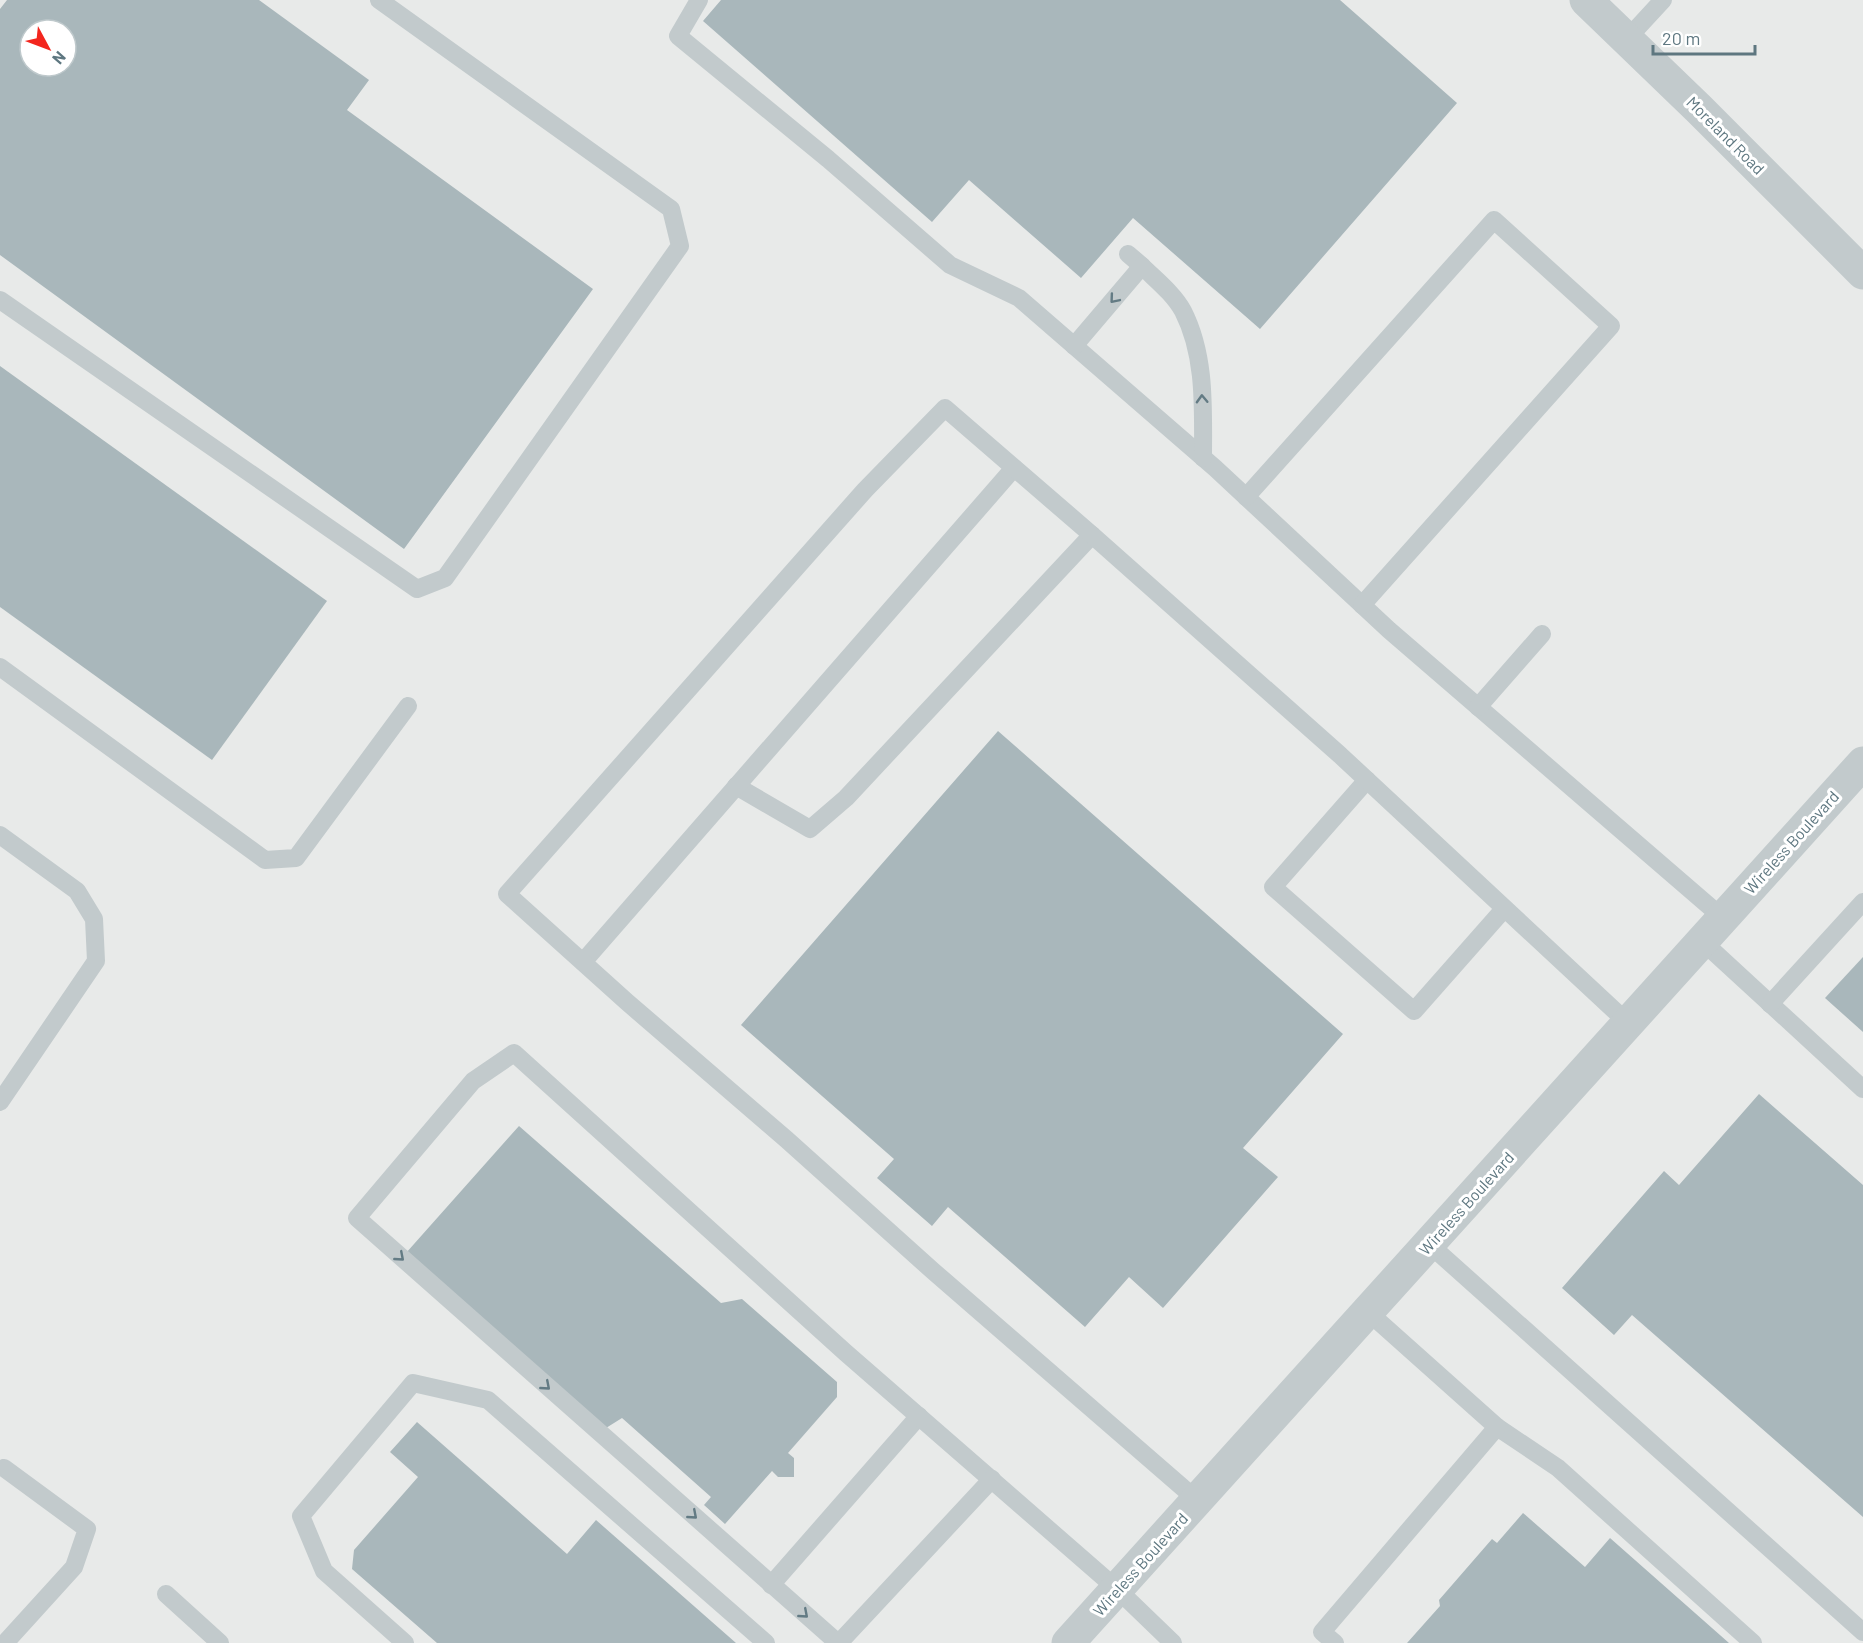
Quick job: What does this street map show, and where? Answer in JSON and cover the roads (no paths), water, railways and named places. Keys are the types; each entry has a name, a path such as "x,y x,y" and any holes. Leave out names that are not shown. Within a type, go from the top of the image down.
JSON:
{"street":[{"name":"Moreland Road","path":"1586,0 1863,273"},
{"name":"Wireless Boulevard","path":"1068,1643 1863,763"}],"lane":[{"path":"0,300 417,589 445,578 680,246 671,209 379,0"},
{"path":"699,0 678,36 828,159 950,265 1019,298 1203,458 1362,605 1478,707 1712,929 1770,1004 1863,1089"},
{"path":"1626,39 1663,0"},
{"path":"1246,497 1494,220 1611,326 1362,605"},
{"path":"1128,254 1168,291 1182,310 1192,333 1201,377 1203,458"},
{"path":"1074,346 1142,266"},
{"path":"1197,1500 942,1279 507,894 865,490 945,408 1092,535 1367,780 1628,1023"},
{"path":"583,962 1014,468"},
{"path":"736,786 810,830 846,798 1092,535"},
{"path":"1478,707 1542,634"},
{"path":"0,667 265,860 296,858 408,706"},
{"path":"1367,780 1273,887 1414,1011 1504,909"},
{"path":"0,835 77,891 94,919 96,961 0,1102"},
{"path":"1770,1004 1863,902"},
{"path":"992,1479 838,1643 357,1218 472,1081 514,1053 846,1353 992,1479 1117,1589 1173,1643"},
{"path":"1429,1244 1863,1632"},
{"path":"1367,1311 1497,1427 1558,1468 1753,1643"},
{"path":"405,1643 324,1571 301,1516 412,1383 488,1400 766,1643"},
{"path":"771,1585 919,1416"},
{"path":"1335,1643 1322,1632 1497,1427"},
{"path":"4,1468 87,1528 74,1567 5,1643"},
{"path":"166,1594 220,1643"}]}
